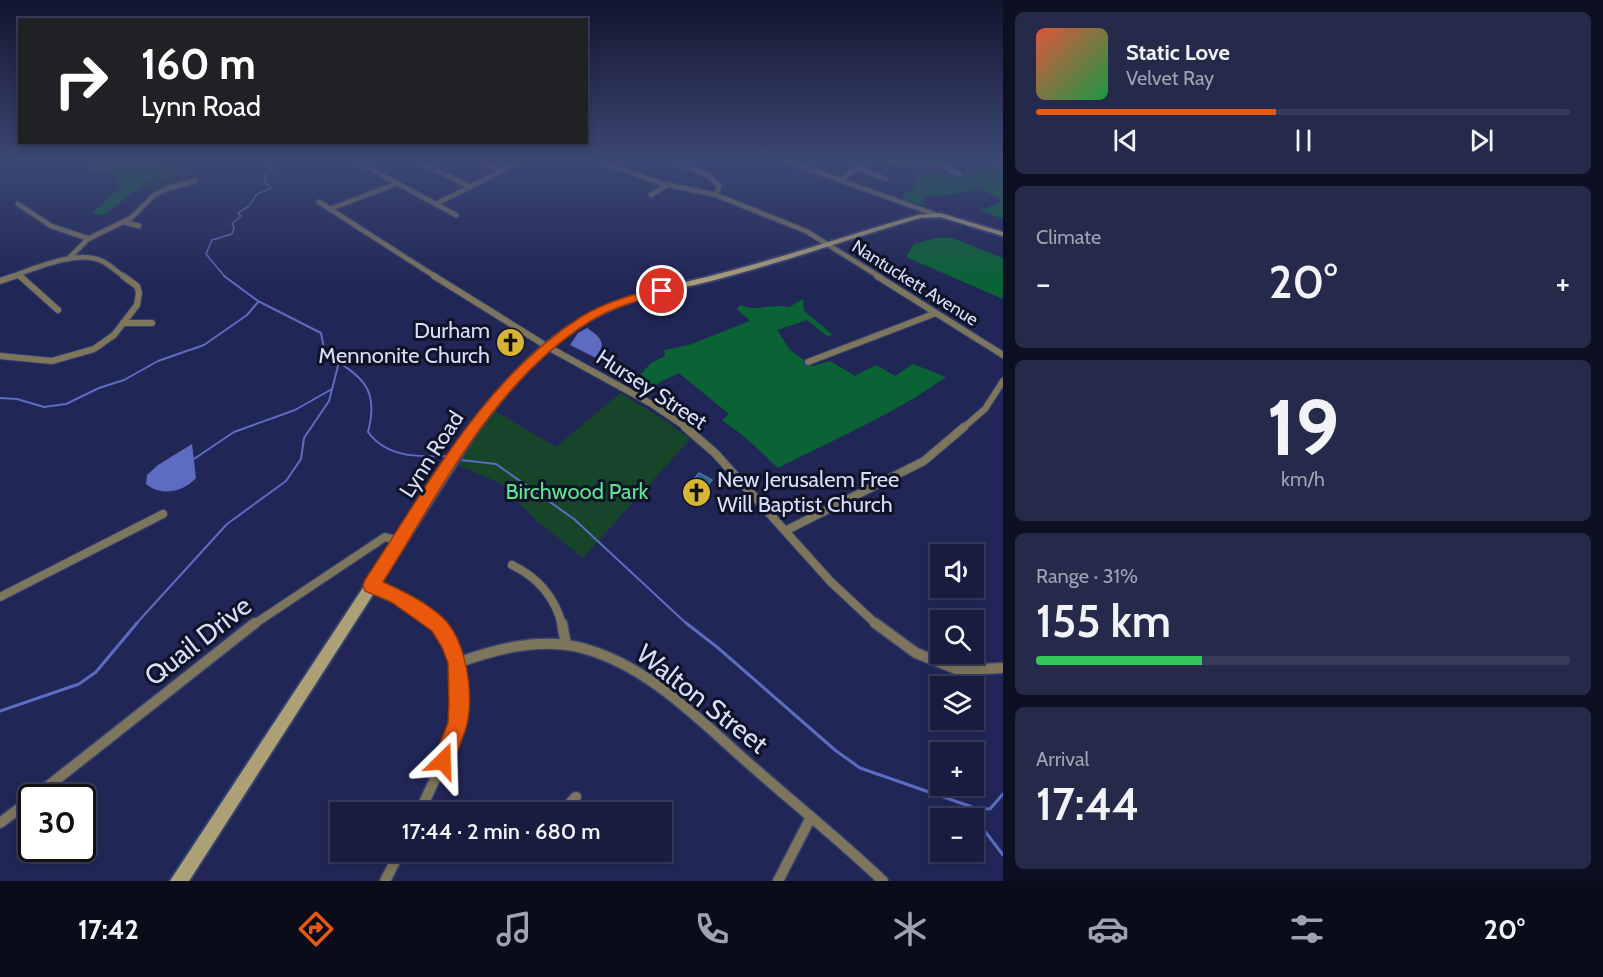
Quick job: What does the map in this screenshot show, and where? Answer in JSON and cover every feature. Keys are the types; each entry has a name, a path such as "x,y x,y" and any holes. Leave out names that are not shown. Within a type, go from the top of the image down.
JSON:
{"street":[{"path":"68,259 78,245 87,238 124,222 146,202"},
{"name":"Hursey Street","path":"319,202 548,346 642,398 688,429 888,635 925,659 957,670 980,673 1003,668"},
{"path":"330,209 348,202"},
{"path":"433,202 456,215"},
{"path":"436,204 440,202"},
{"name":"Nantuckett Avenue","path":"734,202 800,228 1003,354"},
{"path":"902,202 934,214"},
{"path":"18,204 51,226 87,238"},
{"name":"Lynn Road","path":"179,881 476,425 504,389 548,346 586,318 620,303 726,275 920,216 934,214 1003,234"},
{"path":"124,222 139,226"},
{"path":"0,281 80,257 100,260 136,286 139,293 137,305 114,335 94,349 52,361 0,356"},
{"path":"20,276 57,310"},
{"path":"808,362 936,313"},
{"path":"123,323 152,323"},
{"path":"785,531 924,461 985,409 1003,381"},
{"path":"0,597 163,514"},
{"name":"Quail Drive","path":"51,784 292,596 385,537 400,541"},
{"path":"512,565 528,573 547,590 560,616 566,645"},
{"path":"371,585 407,602 438,625 457,663 460,686 457,723 424,802"},
{"name":"Walton Street","path":"457,663 503,648 566,645 606,656 642,675 812,817 883,881"},
{"path":"571,802 576,797"},
{"name":"Quail Drive","path":"0,823 18,810"},
{"path":"778,881 812,817"},
{"path":"385,881 395,862"}],"green space":[{"path":"104,202 121,202 104,215 92,213"},
{"path":"1003,202 1003,219 979,210"},
{"path":"935,238 952,238 1003,258 1003,299 906,257 914,244"},
{"path":"803,299 804,311 833,335 827,336 807,320 777,330 790,350 812,366 830,361 855,376 876,365 895,376 913,364 946,377 885,414 778,468 745,437 722,420 729,414 679,373 660,382 646,395 630,385 651,363 665,356 664,350 689,345 750,321 737,309 740,305 753,308 789,307"},
{"name":"Birchwood Park","path":"620,393 663,419 690,439 583,558 538,522 500,483 456,464 495,411 556,447"}],"water":[{"path":"587,328 601,341 601,349 596,358 570,345 578,333"},
{"path":"192,444 196,478 191,483 185,487 165,492 146,484 147,475 158,465"}],"building":[{"path":"699,473 712,480 699,496 687,488"}],"waterway":[{"path":"224,276 206,254 212,240 232,234 234,227 232,224 241,216 238,213 252,202"},
{"path":"224,276 258,301 321,333 325,354 339,363"},
{"path":"0,398 17,399 44,407 66,404 99,388 124,380 158,361 204,345 247,315 258,302"},
{"path":"135,625 227,524 286,481 301,459 304,438 329,401 339,363"},
{"path":"339,363 358,376 369,393 371,417 368,432 376,441 384,447 404,454 448,456"},
{"path":"194,459 234,432 295,410 332,389"},
{"path":"461,460 496,464 574,519 688,625"},
{"path":"0,711 79,684 96,672 137,623"},
{"path":"686,623 717,647 835,750 860,768 975,808 990,809 1003,794"},
{"path":"966,806 1003,855"}],"place":[{"name":"Durham Mennonite Church","path":"511,343"},
{"name":"New Jerusalem Free Will Baptist Church","path":"696,492"}],"route":[{"path":"443,761 457,723 459,704 457,663 438,625 407,602 371,585 476,425 520,372 548,346 586,318 620,303 662,291"}]}
